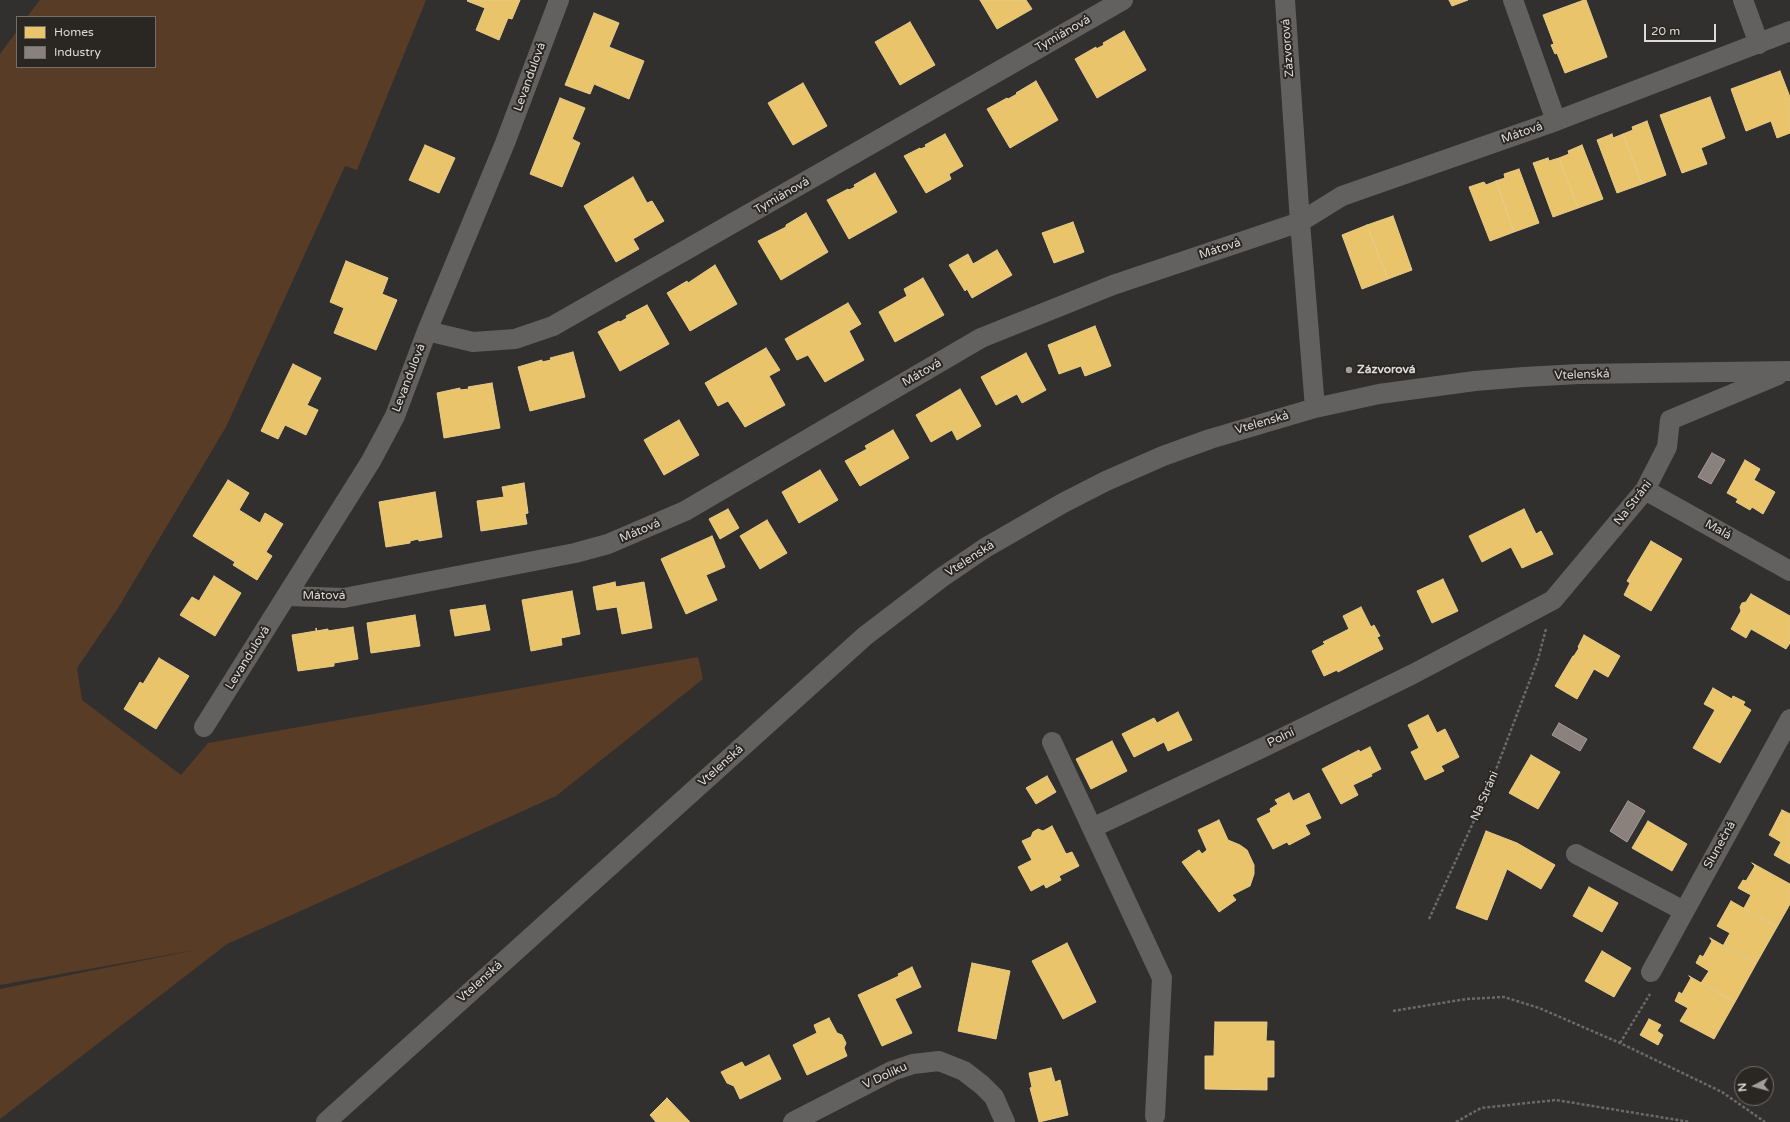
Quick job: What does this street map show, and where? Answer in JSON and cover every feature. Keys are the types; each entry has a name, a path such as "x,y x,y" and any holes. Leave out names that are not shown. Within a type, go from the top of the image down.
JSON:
{"street":[{"name":"Levandulová","path":"204,727 372,461 395,416 427,331 505,143 559,0"},
{"name":"Tymiánová","path":"427,331 473,342 515,339 553,326 1123,0"},
{"name":"Zázvorová","path":"1284,0 1315,408"},
{"name":"Mátová","path":"1513,0 1556,121"},
{"path":"1743,0 1759,44"},
{"name":"Mátová","path":"288,596 344,598 575,553 608,544 685,511 981,338 1113,285 1300,222 1342,196 1556,121 1790,31"},
{"name":"Vtelenská","path":"326,1122 865,636 941,578 1019,527 1106,481 1163,456 1210,439 1315,408 1422,388 1510,378 1579,374 1790,371"},
{"name":"Na Stráni","path":"1553,600 1645,490 1667,447 1670,420 1790,371"},
{"name":"Malá","path":"1645,490 1790,571"},
{"name":"Polní","path":"1092,828 1264,747 1406,677 1553,600"},
{"name":"Slunečná","path":"1651,972 1790,719"},
{"path":"1052,742 1162,978 1155,1116"},
{"path":"1576,854 1684,911"},
{"name":"V Dolíku","path":"793,1122 892,1071 913,1064 939,1061 964,1072 982,1085 994,1097 1005,1122"}],"path":[{"name":"Na Stráni","path":"1429,919 1489,788 1538,659 1553,600"},
{"path":"1620,1042 1650,993 1651,972"},
{"path":"1393,1011 1466,999 1504,997 1539,1008 1620,1042 1722,1092 1765,1122"},
{"path":"1456,1122 1482,1108 1556,1100 1690,1122"}],"shaded area":[{"path":"40,0 426,0 357,170 345,166 226,427 118,608 77,668 82,700 181,775 208,743 698,657 703,679 556,796 227,944 0,1119 0,989 200,949 0,985 0,54 16,32 16,68 156,68 156,16 28,16"}],"building: Homes":[{"path":"520,0 512,19 508,18 499,40 476,30 485,8 467,1"},
{"path":"980,0 1026,0 1032,9 997,29"},
{"path":"1449,0 1468,0 1452,6"},
{"path":"1586,0 1607,57 1565,73 1557,53 1555,54 1551,45 1554,44 1543,15"},
{"path":"594,13 619,23 609,47 644,61 629,99 594,84 590,94 565,85"},
{"path":"910,22 935,65 900,85 875,42"},
{"path":"1124,31 1146,70 1097,98 1075,59 1096,47 1096,49 1104,45 1103,43"},
{"path":"1780,71 1790,97 1790,133 1777,138 1771,121 1746,131 1731,89"},
{"path":"1036,81 1058,120 1010,148 987,109 1017,94 1016,93"},
{"path":"803,83 827,126 793,145 768,103"},
{"path":"1710,97 1725,138 1701,148 1707,164 1682,173 1660,115"},
{"path":"560,98 585,108 572,139 580,143 562,187 530,174"},
{"path":"1647,121 1666,175 1642,184 1623,134 1633,130 1632,127"},
{"path":"945,134 963,166 949,174 951,179 926,193 904,156 920,148 926,147 925,145"},
{"path":"1612,134 1613,138 1623,134 1642,184 1617,193 1597,140"},
{"path":"425,145 455,158 439,193 409,180"},
{"path":"1582,145 1603,199 1578,208 1559,158 1569,154 1568,151"},
{"path":"1548,158 1549,161 1559,158 1578,208 1553,217 1533,163"},
{"path":"1519,169 1539,223 1514,232 1496,181 1505,178 1504,174"},
{"path":"875,173 897,212 849,239 827,200 855,187 854,185"},
{"path":"633,177 647,203 652,201 664,221 633,239 639,249 616,262 584,206"},
{"path":"1496,181 1514,232 1490,241 1469,187 1484,182 1486,185"},
{"path":"806,213 828,252 781,280 758,241 786,227 786,225"},
{"path":"1393,216 1412,270 1388,279 1367,225"},
{"path":"1073,222 1084,252 1054,263 1042,233"},
{"path":"1367,225 1388,279 1362,289 1342,235"},
{"path":"997,250 1012,275 972,298 967,289 965,291 949,265 968,254 973,264"},
{"path":"346,261 388,278 382,294 397,300 376,350 334,333 344,308 330,302"},
{"path":"715,265 737,304 690,331 667,293 687,281 688,283"},
{"path":"923,278 944,315 895,342 879,312 907,296 904,289"},
{"path":"848,303 861,324 849,331 864,360 825,382 808,355 797,360 785,339"},
{"path":"647,305 669,344 620,371 598,332 619,321 620,322 627,318 626,316"},
{"path":"1095,326 1111,366 1085,376 1081,366 1059,374 1048,345"},
{"path":"766,348 780,370 769,376 785,405 745,427 728,401 718,406 705,383"},
{"path":"573,352 585,397 530,411 518,367 542,360 542,362 551,360 550,358"},
{"path":"1026,353 1046,390 1022,403 1017,394 996,405 981,377"},
{"path":"293,364 321,378 307,405 318,410 306,435 285,425 278,439 261,431"},
{"path":"492,383 500,428 444,438 437,393 460,388 460,390 469,389 468,387"},
{"path":"960,389 981,426 957,440 952,430 931,442 916,415"},
{"path":"679,420 699,455 664,475 644,440"},
{"path":"893,430 909,458 860,486 845,461 867,449 865,446"},
{"path":"1745,460 1760,469 1754,480 1775,492 1763,514 1752,507 1750,510 1736,502 1738,499 1727,493"},
{"path":"820,470 838,500 799,523 782,492"},
{"path":"228,480 249,493 239,510 260,523 265,513 283,524 266,552 272,556 257,580 233,565 235,562 193,536"},
{"path":"524,483 528,513 525,514 527,524 481,531 477,501 504,497 502,487"},
{"path":"435,492 442,537 419,541 418,539 410,541 410,543 386,547 379,502"},
{"path":"728,509 739,528 720,539 709,519"},
{"path":"1524,509 1536,534 1541,531 1553,554 1522,568 1511,547 1482,562 1469,536"},
{"path":"767,520 787,553 760,569 740,536"},
{"path":"712,536 725,567 706,575 717,600 686,614 661,559"},
{"path":"1651,541 1682,559 1651,611 1624,595 1630,583 1627,581"},
{"path":"214,576 241,593 215,636 180,615 192,597 199,601"},
{"path":"1443,579 1458,611 1432,623 1417,591"},
{"path":"615,582 616,587 644,582 652,628 622,634 617,607 597,610 593,587"},
{"path":"572,591 580,634 561,638 562,645 531,651 522,600"},
{"path":"1751,594 1790,616 1790,643 1786,649 1751,629 1746,638 1731,629 1741,611 1740,607 1742,603 1746,602"},
{"path":"485,605 490,630 455,636 450,610"},
{"path":"1361,607 1371,627 1374,625 1380,636 1377,637 1383,649 1338,672 1337,670 1324,676 1312,651 1325,644 1323,642 1349,629 1343,616"},
{"path":"415,615 420,646 371,653 367,623"},
{"path":"353,627 358,659 334,663 334,666 298,671 292,635 316,631 316,628 317,631 328,629 328,631"},
{"path":"1584,635 1620,656 1608,677 1594,669 1577,699 1555,686 1579,648 1578,647"},
{"path":"159,658 189,676 156,729 124,709 140,682 143,684"},
{"path":"1713,688 1732,699 1733,696 1745,702 1743,705 1751,710 1720,763 1693,748 1715,710 1704,704"},
{"path":"1178,712 1192,740 1168,751 1164,742 1134,757 1122,734 1154,718 1157,723"},
{"path":"1428,715 1437,733 1445,729 1459,757 1441,766 1444,771 1425,780 1411,752 1419,748 1408,725"},
{"path":"1112,741 1127,771 1091,789 1076,759"},
{"path":"1370,747 1381,769 1371,774 1372,776 1353,785 1358,795 1341,804 1322,769 1359,750 1360,752"},
{"path":"1531,755 1560,772 1538,809 1509,793"},
{"path":"1047,776 1056,792 1036,804 1026,788"},
{"path":"1289,793 1293,801 1309,793 1321,818 1305,825 1310,834 1289,845 1287,842 1273,849 1257,819 1271,812 1270,809 1278,804 1275,800"},
{"path":"1782,810 1790,814 1790,864 1774,855 1781,842 1769,835"},
{"path":"1219,820 1228,840 1247,850 1254,865 1254,874 1250,886 1232,895 1236,900 1219,912 1182,862 1199,850 1202,854 1207,850 1198,830"},
{"path":"1648,821 1687,844 1672,871 1632,848"},
{"path":"1052,826 1066,854 1072,852 1079,866 1059,876 1061,880 1046,888 1044,884 1031,891 1018,867 1032,860 1022,841 1031,837 1033,832 1038,829 1043,831"},
{"path":"1486,831 1517,843 1555,865 1541,889 1507,869 1487,920 1456,908"},
{"path":"1752,863 1790,884 1790,904 1777,927 1744,908 1751,895 1738,888 1743,880 1746,881 1755,866"},
{"path":"1589,887 1618,903 1602,932 1573,916"},
{"path":"1731,901 1777,927 1756,964 1723,946 1730,933 1717,926"},
{"path":"1710,938 1756,964 1735,1002 1701,983 1709,971 1696,963 1700,955 1703,957 1712,941"},
{"path":"1067,943 1096,1002 1063,1019 1032,961"},
{"path":"1602,951 1631,968 1614,997 1585,981"},
{"path":"972,963 1010,971 996,1039 958,1031"},
{"path":"912,967 921,987 895,999 912,1033 882,1046 858,995 899,976 898,974"},
{"path":"1689,976 1735,1002 1714,1039 1680,1021 1688,1008 1675,1001 1679,992 1682,994 1691,978"},
{"path":"829,1018 837,1033 842,1035 846,1043 844,1048 847,1056 807,1075 793,1045 817,1033 814,1025"},
{"path":"1649,1019 1661,1025 1657,1031 1663,1035 1658,1045 1640,1035"},
{"path":"1215,1022 1267,1022 1266,1041 1274,1041 1274,1077 1267,1077 1267,1090 1205,1089 1205,1056 1214,1056"},
{"path":"769,1055 781,1079 740,1099 734,1086 727,1083 721,1072 742,1062 745,1067"},
{"path":"1051,1068 1055,1082 1060,1080 1068,1115 1039,1122 1030,1088 1032,1087 1029,1073"},
{"path":"667,1098 690,1122 656,1122 650,1115"}],"building: Industry":[{"path":"1712,453 1725,460 1711,484 1698,477"},
{"path":"1559,723 1587,739 1580,751 1552,735"},
{"path":"1628,801 1645,811 1627,842 1610,831"}],"place":[{"name":"Zázvorová","path":"1349,370"}]}
